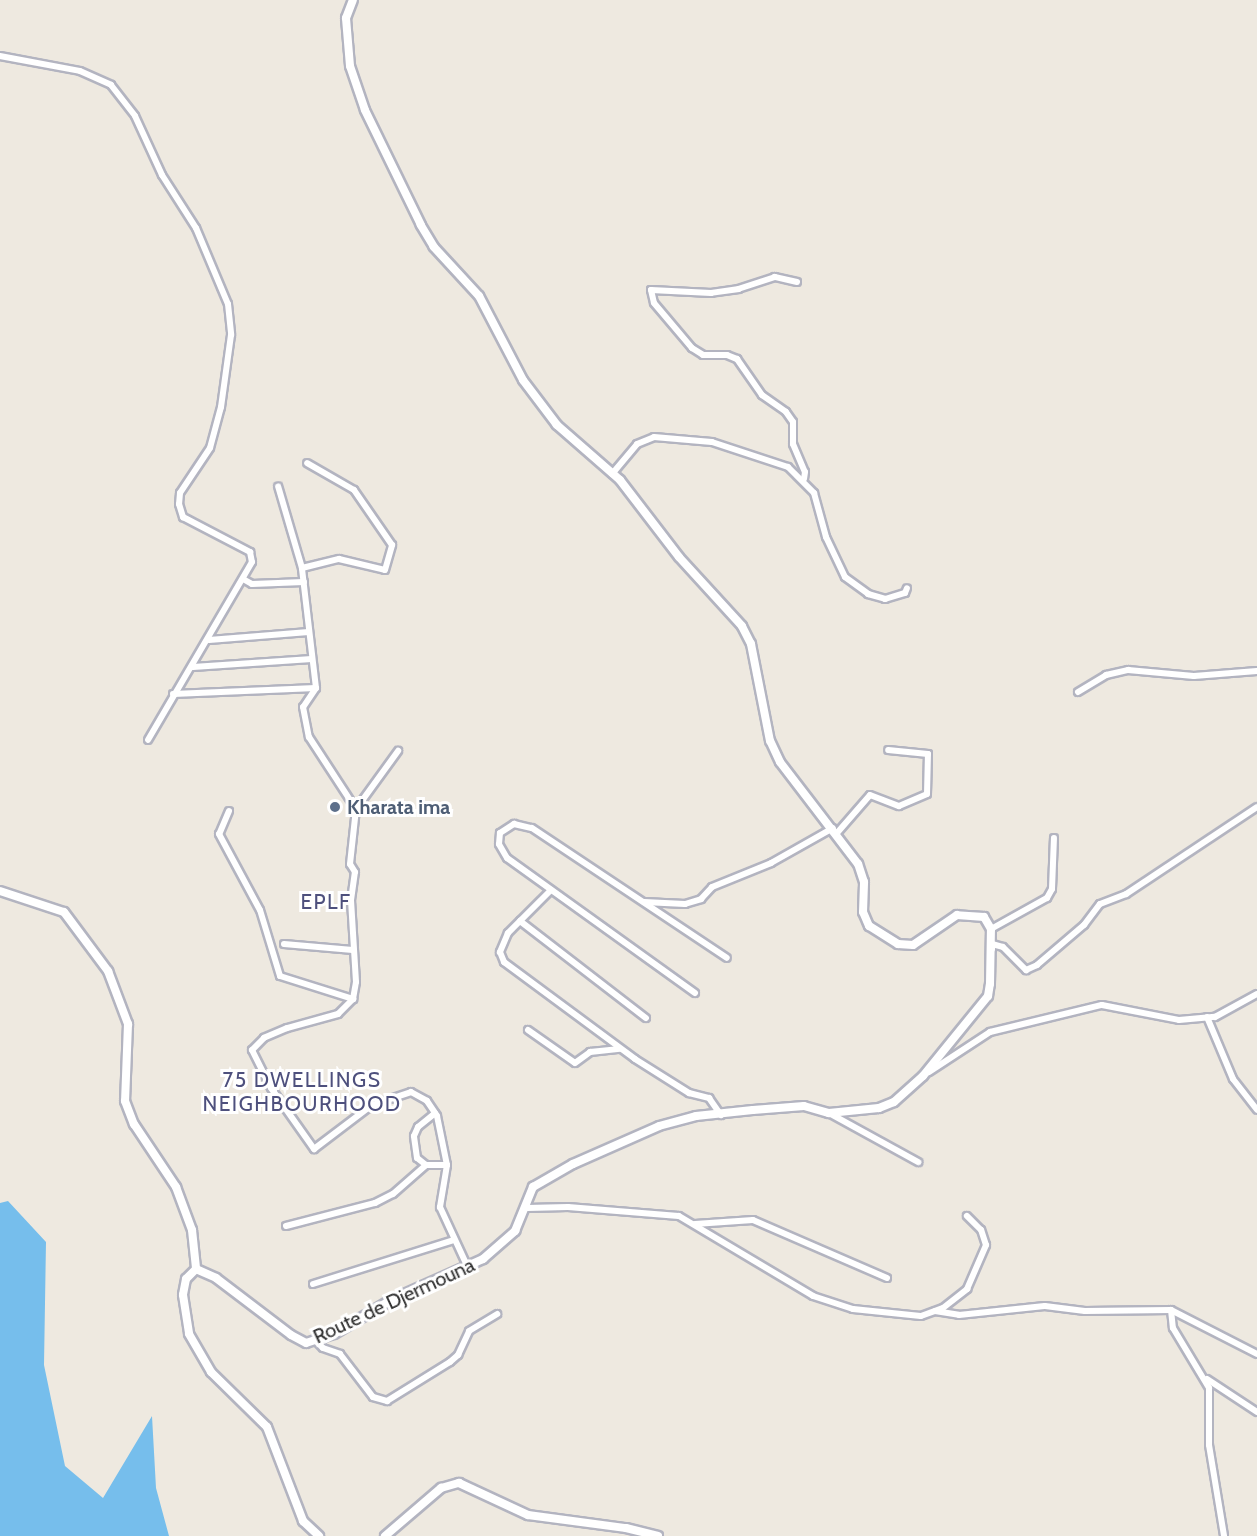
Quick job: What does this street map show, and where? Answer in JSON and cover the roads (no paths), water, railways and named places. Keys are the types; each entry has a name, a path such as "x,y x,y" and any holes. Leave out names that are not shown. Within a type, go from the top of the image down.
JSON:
{"main road":[{"path":"0,891 64,912 108,971 130,1037 124,1076 125,1101 134,1124 182,1201 192,1230 196,1269 186,1279 183,1295 189,1334 198,1353 267,1427 303,1521 320,1536"},
{"path":"385,1536 441,1488 459,1483 528,1515 626,1528 658,1536"}],"street":[{"path":"352,0 346,18 350,66 365,110 421,225 434,247 478,296 523,380 557,425 612,474 679,557 742,626 750,644 770,741 780,762 835,830 858,864 864,882 863,912 869,926 898,944 914,945 957,915 984,917 991,928 1047,898 1052,889 1054,838"},
{"path":"0,56 80,71 111,85 135,116 162,175 196,228 228,304 231,335 221,407 210,448 180,493 179,504 183,518 250,552 252,562 209,640 173,694 148,740"},
{"path":"797,282 775,277 740,289 711,293 651,290 654,303 692,348 703,355 737,359 762,395 786,412 793,422 793,444 806,472 804,479"},
{"path":"612,474 637,444 654,437 721,444 788,467 804,479 814,493 826,537 845,577 868,594 885,598 905,593 907,588"},
{"path":"302,568 339,559 385,570 392,545 354,490 307,463"},
{"path":"278,486 304,582 316,688 303,707 309,737 356,809"},
{"path":"243,579 252,584 304,582"},
{"path":"209,640 309,632"},
{"path":"193,667 312,659"},
{"path":"1078,692 1106,675 1128,670 1194,676 1257,671"},
{"path":"173,694 316,688"},
{"path":"645,902 685,904 701,899 712,886 771,863 835,830 870,795 899,806 927,794 928,754 888,750"},
{"path":"398,751 356,809 350,864 355,872 351,900 353,999 338,1014 287,1028 264,1038 252,1050 298,1130 314,1149 372,1105 411,1092 427,1101 435,1113 447,1165 440,1207 468,1268"},
{"path":"992,949 992,944 1003,947 1026,970 1037,965 1084,925 1100,904 1126,894 1257,807"},
{"path":"229,811 219,834 260,910 280,976 353,999"},
{"path":"695,993 507,858 499,844 500,833 514,824 532,828 727,958"},
{"path":"551,890 502,943 504,962 621,1049 689,1092 709,1098 721,1115"},
{"path":"520,921 645,1018"},
{"name":"Route de Djermouna","path":"196,1269 216,1278 291,1335 306,1343 334,1334 391,1300 468,1268 515,1231 527,1208 533,1187 573,1164 659,1126 721,1115 804,1106 829,1113 879,1107 894,1102 923,1076 988,996 992,949 991,928"},
{"path":"284,944 353,950"},
{"path":"923,1076 990,1032 1102,1005 1144,1016 1207,1017 1257,994"},
{"path":"1207,1017 1233,1079 1257,1110"},
{"path":"528,1030 575,1063 590,1052 621,1049"},
{"path":"435,1113 418,1127 414,1136 417,1158 426,1165 447,1165"},
{"path":"829,1113 918,1162"},
{"path":"286,1226 375,1203 393,1194 426,1165"},
{"path":"527,1208 568,1207 679,1216 813,1296 853,1309 921,1316 934,1311 967,1289 986,1245 981,1230 967,1216"},
{"path":"695,1224 753,1220 887,1278"},
{"path":"313,1284 454,1239"},
{"path":"934,1311 959,1315 1045,1306 1085,1311 1171,1310 1257,1354"},
{"path":"1171,1310 1173,1328 1206,1379 1245,1408 1257,1412"},
{"path":"315,1340 322,1348 340,1354 373,1397 387,1401 450,1362 458,1355 469,1331 497,1314"},
{"path":"1206,1379 1209,1445 1224,1536"}],"water":[{"path":"8,1201 46,1242 44,1365 65,1466 103,1498 152,1416 156,1488 169,1536 0,1536 0,1203"}],"place":[{"name":"Kharata ima","path":"335,807"}],"district":[{"name":"EPLF","path":"326,902"},
{"name":"75 DWELLINGS NEIGHBOURHOOD","path":"302,1092"}]}
